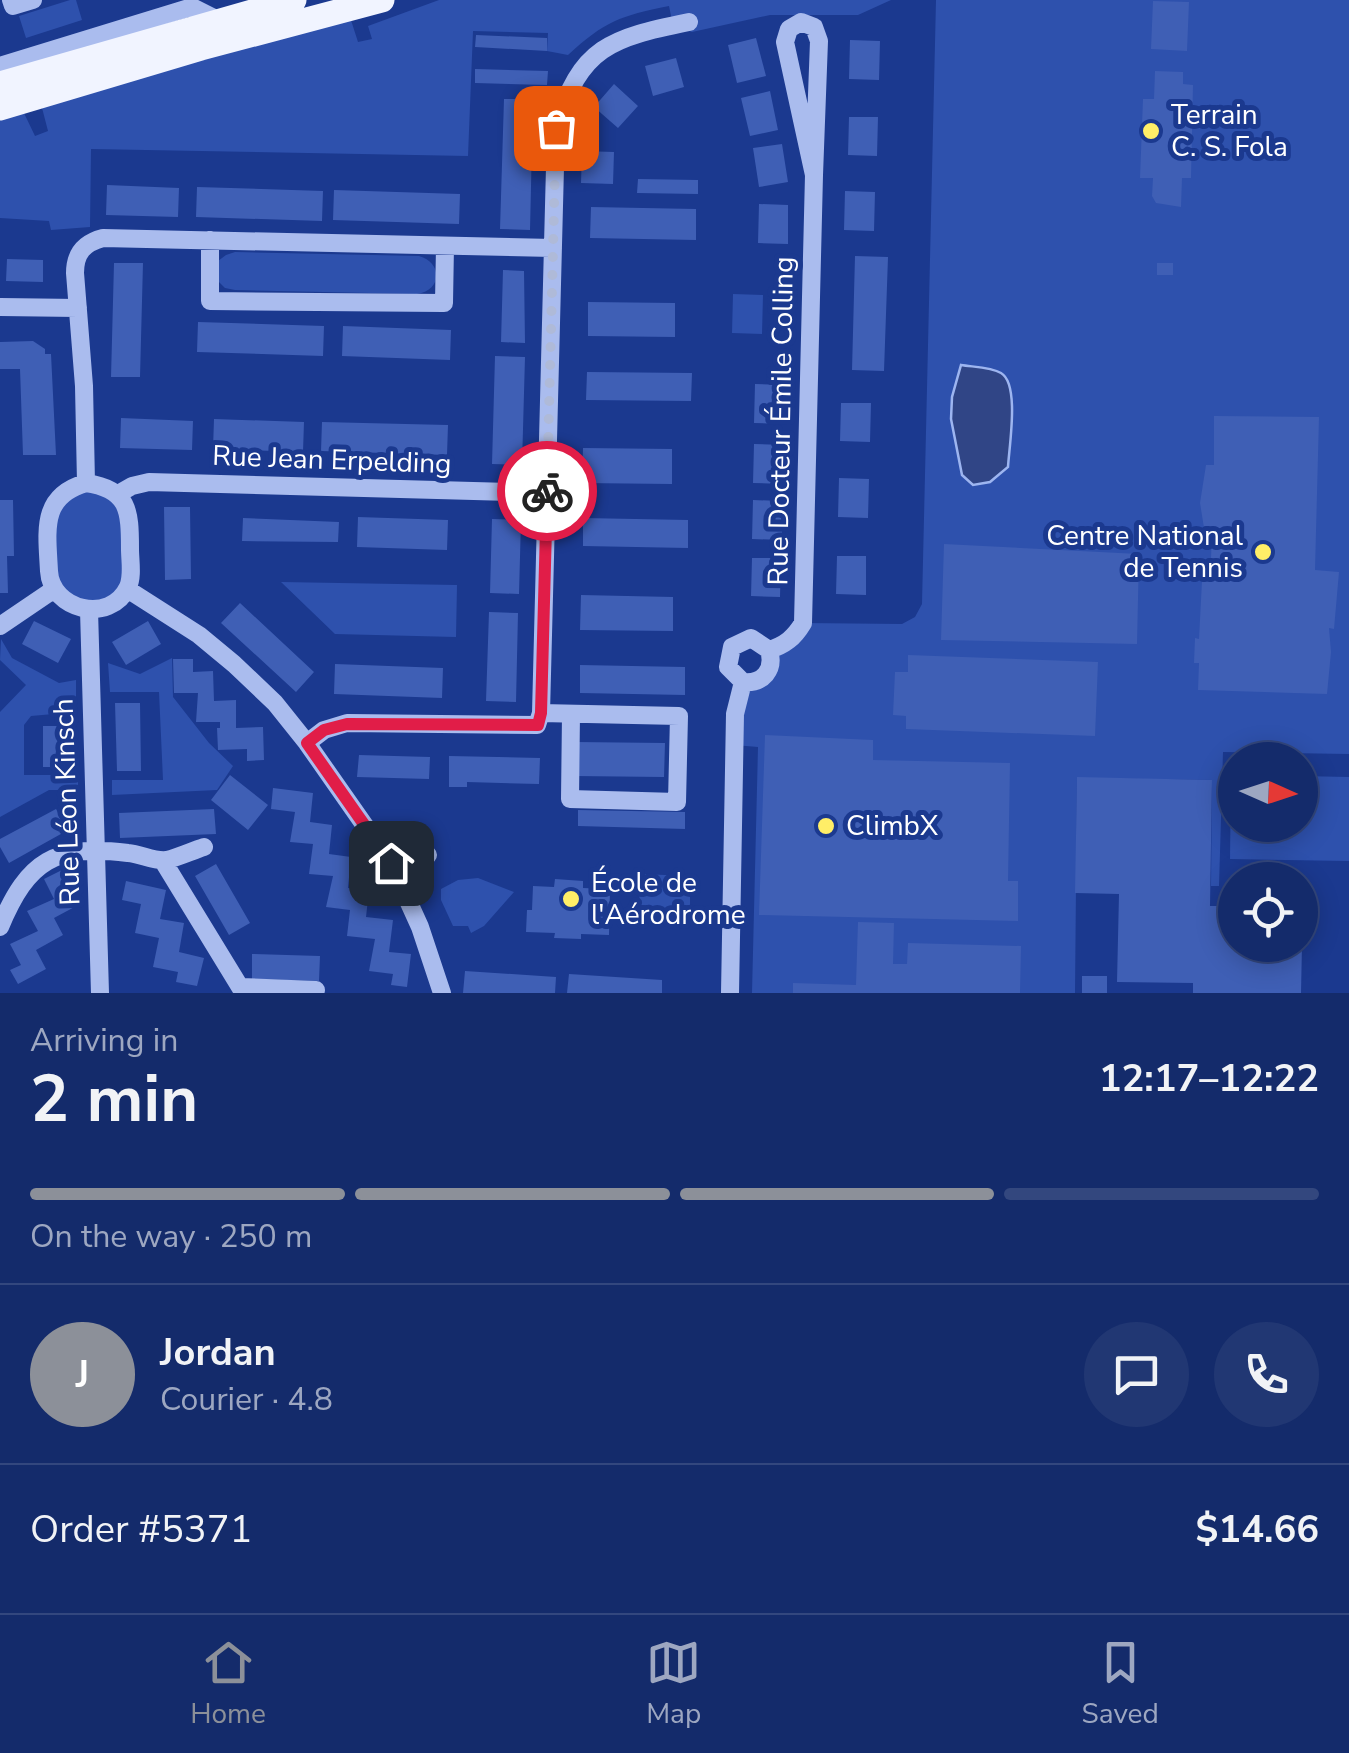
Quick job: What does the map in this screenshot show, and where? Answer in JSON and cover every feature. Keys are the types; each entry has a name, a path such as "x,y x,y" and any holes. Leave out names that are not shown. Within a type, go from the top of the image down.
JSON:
{"main road":[{"path":"0,84 218,20 382,0"},
{"path":"0,108 201,48 299,8"}],"street":[{"path":"11,0 12,6 33,0"},
{"path":"0,66 192,7 218,20"},
{"path":"539,719 556,128 565,97 580,72 608,46 628,34 690,22"},
{"name":"Rue Docteur Émile Colling","path":"769,650 796,635 803,623 819,40 814,27 801,22 789,28 785,42 814,175"},
{"path":"86,483 75,261 83,246 92,240 553,248"},
{"path":"210,240 210,301 444,304 444,246"},
{"path":"0,307 78,308"},
{"name":"Rue Jean Erpelding","path":"118,494 150,482 547,493"},
{"path":"86,483 103,485 118,494 130,515 128,588 117,600 90,610 76,607 53,590 49,576 48,516 55,500 69,488 86,483"},
{"path":"128,588 199,635 234,664 307,743 398,876 442,993"},
{"path":"0,626 53,590"},
{"name":"Rue Léon Kinsch","path":"90,610 100,993"},
{"path":"751,638 769,650 771,657 768,672 758,681 743,682 728,668 732,646 751,638"},
{"path":"730,993 735,714 743,682"},
{"path":"307,743 324,730 347,724 539,719 571,714 679,716 677,802 570,800 571,714"},
{"path":"0,927 15,892 30,873 49,859 72,852 96,852 130,853 163,861 204,847"},
{"path":"398,876 416,868 428,856"},
{"path":"163,861 240,988 316,990"}],"shaded area":[{"path":"76,0 82,20 26,38 19,16"},
{"path":"439,0 891,0 858,15 770,15 692,32 673,25 669,6 614,22 592,34 568,55 547,51 548,33 473,31 468,156 91,149 90,227 51,230 49,221 0,218 0,118 23,111 35,136 48,131 41,104 350,17 358,42 372,39 368,26"},
{"path":"936,0 1349,0 1349,754 1318,754 1318,742 1218,742 1218,886 1211,886 1212,780 1077,778 1075,993 752,993 758,747 734,745 743,682 771,665 803,623 902,624 915,617 922,604"},
{"path":"235,252 419,256 432,264 436,276 431,287 417,294 235,290 218,281 218,261"},
{"path":"733,294 763,295 762,334 732,333"},
{"path":"961,365 1001,373 1007,379 1012,402 1008,467 990,482 973,485 962,475 951,419 952,397"},
{"path":"69,488 118,494 131,575 104,606 53,590 55,500"},
{"path":"281,582 457,585 456,637 335,634"},
{"path":"1,639 12,658 59,683 76,680 76,712 31,716 24,725 24,775 78,775 78,790 49,790 0,817 0,712 26,685 0,660"},
{"path":"172,658 173,697 209,743 233,766 217,790 112,795 112,780 163,780 159,692 110,692 108,663 140,674"},
{"path":"1318,776 1349,777 1349,861 1230,859 1230,842 1318,842"},
{"path":"640,874 690,876 690,912 639,910"},
{"path":"478,878 514,892 484,926 471,933 468,926 453,926 441,900 441,889 458,880"}],"building":[{"path":"1153,1 1189,2 1187,51 1151,49"},
{"path":"476,35 547,38 547,51 475,47"},
{"path":"756,38 766,76 737,83 728,45"},
{"path":"850,40 880,41 879,80 849,79"},
{"path":"676,58 684,87 653,96 645,66"},
{"path":"475,69 548,71 547,85 475,83"},
{"path":"1155,71 1183,72 1183,84 1193,85 1191,178 1182,178 1181,207 1156,203 1152,196 1153,178 1140,178 1143,99 1154,99"},
{"path":"614,84 638,106 618,128 594,107"},
{"path":"770,91 778,130 750,136 741,98"},
{"path":"504,99 533,99 530,230 500,229"},
{"path":"849,117 878,117 877,156 848,155"},
{"path":"782,144 788,182 759,187 753,148"},
{"path":"582,151 614,152 613,184 581,183"},
{"path":"638,179 698,180 698,194 637,193"},
{"path":"107,185 179,188 178,217 106,215"},
{"path":"197,187 323,191 322,221 196,217"},
{"path":"334,190 460,194 459,224 333,220"},
{"path":"845,191 875,192 874,231 844,230"},
{"path":"759,204 788,205 788,244 758,243"},
{"path":"591,207 696,209 696,240 590,238"},
{"path":"855,256 888,257 884,371 852,370"},
{"path":"7,259 43,260 43,282 6,281"},
{"path":"114,263 143,263 140,377 111,377"},
{"path":"1157,263 1173,263 1173,275 1157,275"},
{"path":"503,270 524,271 525,343 501,342"},
{"path":"588,302 675,303 675,337 588,336"},
{"path":"198,322 324,326 323,356 197,352"},
{"path":"343,326 451,330 450,360 342,356"},
{"path":"33,341 45,349 45,354 51,354 56,455 23,455 20,369 0,369 0,342"},
{"path":"495,356 525,357 522,465 492,464"},
{"path":"587,372 692,373 691,401 586,400"},
{"path":"755,384 785,385 783,424 754,423"},
{"path":"841,403 871,403 870,442 840,441"},
{"name":"Centre National de Tennis","path":"1214,416 1319,417 1315,570 1339,572 1334,629 1329,628 1327,694 1198,690 1195,638 1199,639 1202,581 1210,581 1212,535 1205,534 1200,503 1206,465 1214,465"},
{"path":"121,418 193,421 192,450 120,448"},
{"path":"214,419 304,422 303,452 213,449"},
{"path":"322,422 448,425 447,455 321,451"},
{"path":"754,444 784,445 783,484 753,483"},
{"path":"583,448 672,449 672,484 582,483"},
{"path":"839,478 869,479 868,518 838,517"},
{"path":"0,500 13,500 14,556 7,556 8,593 0,593"},
{"path":"753,500 782,501 782,540 752,539"},
{"path":"164,507 190,507 191,579 165,580"},
{"path":"358,517 448,520 447,550 357,547"},
{"path":"243,518 339,522 338,542 242,541"},
{"path":"583,518 688,520 688,548 583,546"},
{"path":"492,519 521,520 519,594 490,593"},
{"path":"944,544 1139,554 1137,644 941,640"},
{"path":"837,556 866,556 866,595 836,594"},
{"path":"752,558 781,558 780,597 751,596"},
{"path":"581,595 673,597 673,631 580,630"},
{"path":"240,603 314,672 296,692 221,623"},
{"path":"489,612 518,613 516,702 486,701"},
{"path":"34,621 71,639 58,663 22,644"},
{"path":"148,621 161,644 126,665 112,642"},
{"path":"908,655 1098,662 1095,736 906,729 906,716 893,715 895,672 908,672"},
{"path":"173,659 193,659 193,672 213,671 214,701 236,700 236,728 263,727 264,760 247,761 247,749 218,750 220,722 196,722 198,693 174,693"},
{"path":"335,664 443,668 442,698 334,694"},
{"path":"580,665 685,667 685,695 580,693"},
{"path":"115,703 140,703 141,771 117,771"},
{"path":"43,726 69,726 69,767 43,767"},
{"path":"765,735 873,740 873,760 1010,763 1008,881 1018,881 1018,921 759,915"},
{"path":"575,742 665,743 664,777 574,776"},
{"path":"359,755 430,757 429,779 357,777"},
{"path":"449,756 540,758 539,784 467,782 467,787 449,787"},
{"path":"230,775 268,805 248,830 211,800"},
{"path":"1077,777 1212,780 1210,906 1218,906 1218,962 1302,962 1301,993 1193,993 1193,983 1117,982 1119,894 1075,893"},
{"path":"273,788 313,793 310,822 332,825 329,854 351,857 348,888 369,890 366,917 393,920 389,952 411,954 407,987 391,985 393,974 369,971 375,939 347,936 350,910 326,907 333,876 309,874 313,844 290,842 295,812 271,809"},
{"path":"56,809 68,830 9,863 0,839"},
{"path":"214,809 216,834 120,838 119,813"},
{"path":"578,810 685,812 685,829 578,826"},
{"path":"216,864 250,923 229,935 195,876"},
{"path":"62,870 80,904 54,918 63,935 36,950 46,969 18,984 10,970 21,965 10,944 38,931 27,911 54,899 44,879"},
{"name":"École de l'Aérodrome","path":"555,879 583,881 583,888 610,889 609,935 581,934 581,939 526,932 533,886 554,887"},
{"path":"126,881 166,890 160,919 184,923 179,952 204,958 197,986 176,982 178,972 153,967 159,938 135,933 141,904 122,900"},
{"path":"858,922 894,923 893,964 907,964 908,943 1021,946 1020,993 793,993 793,983 856,985"},
{"path":"252,954 320,956 319,981 252,979"},
{"path":"465,971 556,977 555,993 463,993"},
{"path":"569,974 662,980 662,993 567,993"},
{"path":"1082,976 1107,976 1107,993 1082,993"}],"way so far":[{"path":"547,491 556,128"}],"place":[{"name":"Terrain C. S. Fola","path":"1151,131"},
{"name":"Centre National de Tennis","path":"1263,552"},
{"name":"ClimbX","path":"826,826"},
{"name":"École de l'Aérodrome","path":"571,899"}],"route":[{"path":"391,863 307,743 324,730 347,724 538,725 547,491"}]}
